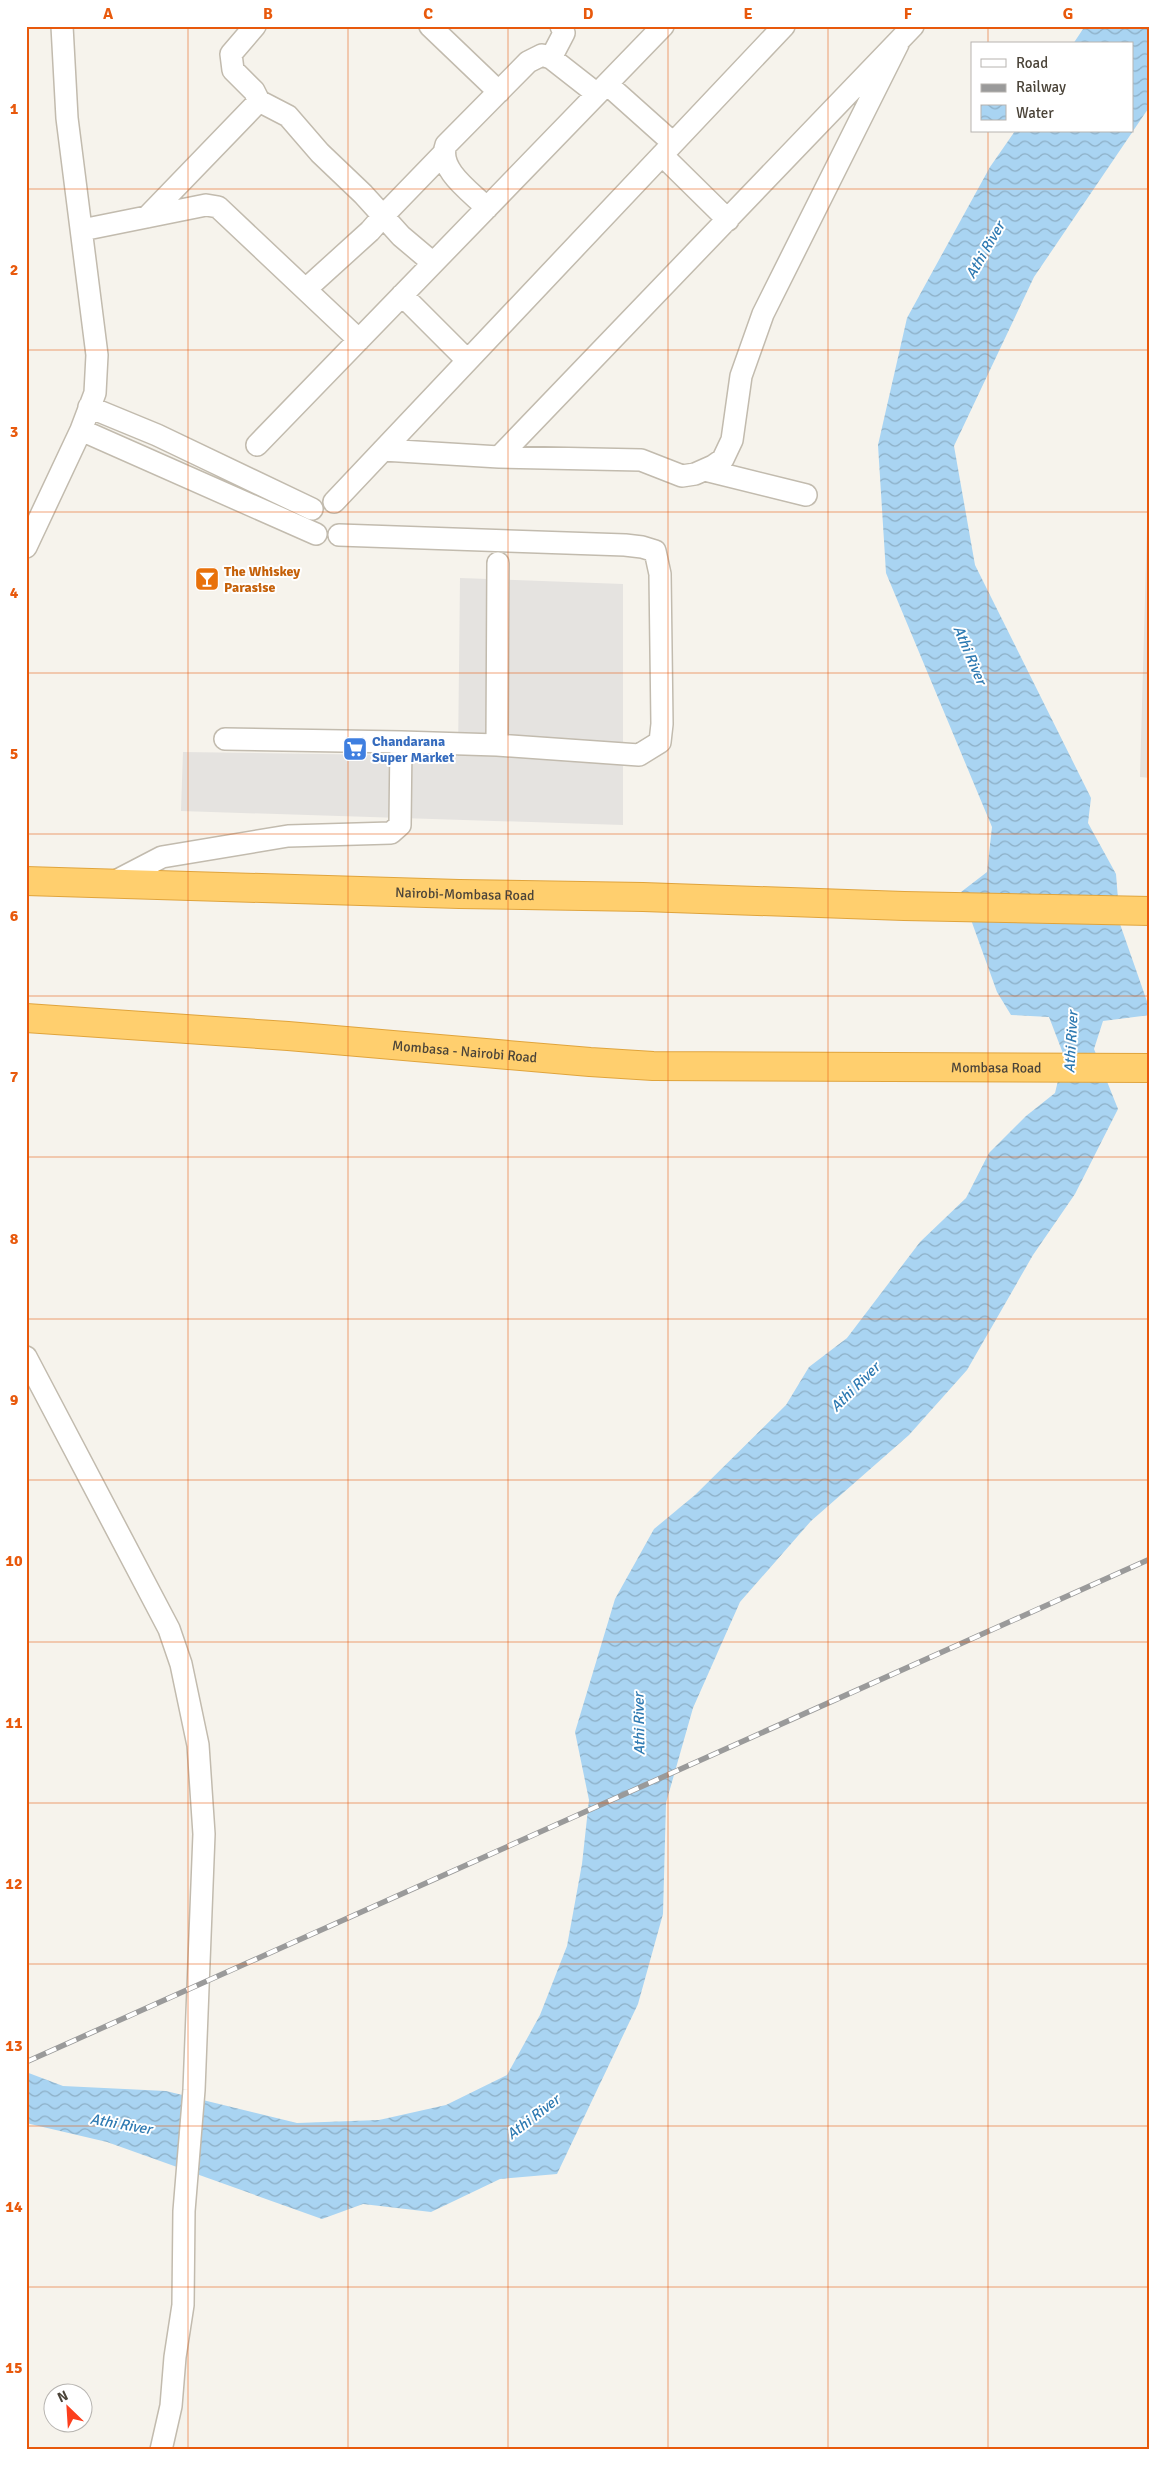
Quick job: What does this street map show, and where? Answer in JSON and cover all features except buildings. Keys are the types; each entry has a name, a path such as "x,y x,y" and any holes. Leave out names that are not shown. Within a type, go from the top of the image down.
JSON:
{"highway":[{"name":"Nairobi-Mombasa Road","path":"26,881 459,894 652,897 904,906 1150,911"},
{"name":"Mombasa - Nairobi Road","path":"26,1018 288,1036 653,1066 903,1067"},
{"name":"Mombasa Road","path":"903,1067 1150,1068"}],"street":[{"path":"26,547 81,430 94,393 97,355 67,118 62,26"},
{"path":"255,26 231,54 233,70 254,91 260,101 288,116 320,153 363,194 402,236 433,263"},
{"path":"430,26 499,92"},
{"path":"551,58 564,33 561,26"},
{"path":"257,445 663,26"},
{"path":"334,502 784,26"},
{"path":"500,457 898,44 913,26"},
{"path":"383,450 500,457 640,460 682,476 705,470 723,458 732,440 740,376 763,314 898,44"},
{"path":"306,289 370,231 443,154 446,145 528,62 542,55 551,58 602,89 667,149 728,220"},
{"path":"147,217 260,101"},
{"path":"443,154 448,168 487,208"},
{"path":"82,230 206,205 218,207 359,340"},
{"path":"402,295 467,360"},
{"path":"89,407 157,435 312,509"},
{"path":"81,430 323,538 339,535 625,545 655,551 660,574 662,724 660,742 639,755 497,744 225,740"},
{"path":"705,470 806,495"},
{"path":"316,534 310,527 309,518 312,509 325,501 334,502 345,513 346,520 339,535"},
{"path":"497,744 498,564"},
{"path":"110,884 162,857 288,836 391,834 400,825 400,742"},
{"path":"26,1357 32,1381 169,1629 181,1664 198,1744 204,1834 194,2090 184,2211 183,2306 175,2357 171,2406 161,2450"}],"shaded area":[{"path":"1150,418 1150,778 1140,777"},
{"path":"460,578 623,584 623,825 181,811 183,752 458,756"}],"water":[{"path":"1085,26 1150,26 1150,106 1134,130 1134,42 1074,42"},
{"name":"Athi River","path":"1014,132 1132,132 1034,277 954,446 975,565 1091,798 1088,823 1116,874 1120,924 1150,1010 1150,1015 1103,1021 1094,1049 1118,1109 1075,1194 1033,1255 967,1370 909,1435 811,1521 740,1602 693,1708 666,1803 663,1914 638,2004 557,2174 500,2179 431,2212 363,2204 322,2219 107,2142 26,2123 26,2072 63,2086 166,2091 297,2123 379,2120 446,2105 507,2075 540,2015 567,1946 582,1864 589,1800 575,1732 615,1599 654,1529 695,1495 786,1405 809,1367 847,1338 920,1242 966,1198 989,1153 1026,1116 1055,1093 1064,1056 1049,1017 1011,1015 997,992 961,892 987,872 992,827 886,573 878,445 907,318 990,167"}],"railway":[{"path":"26,2062 1150,1559"}],"place":[{"name":"The Whiskey Parasise","path":"207,579"},
{"name":"Chandarana Super Market","path":"355,749"}]}
